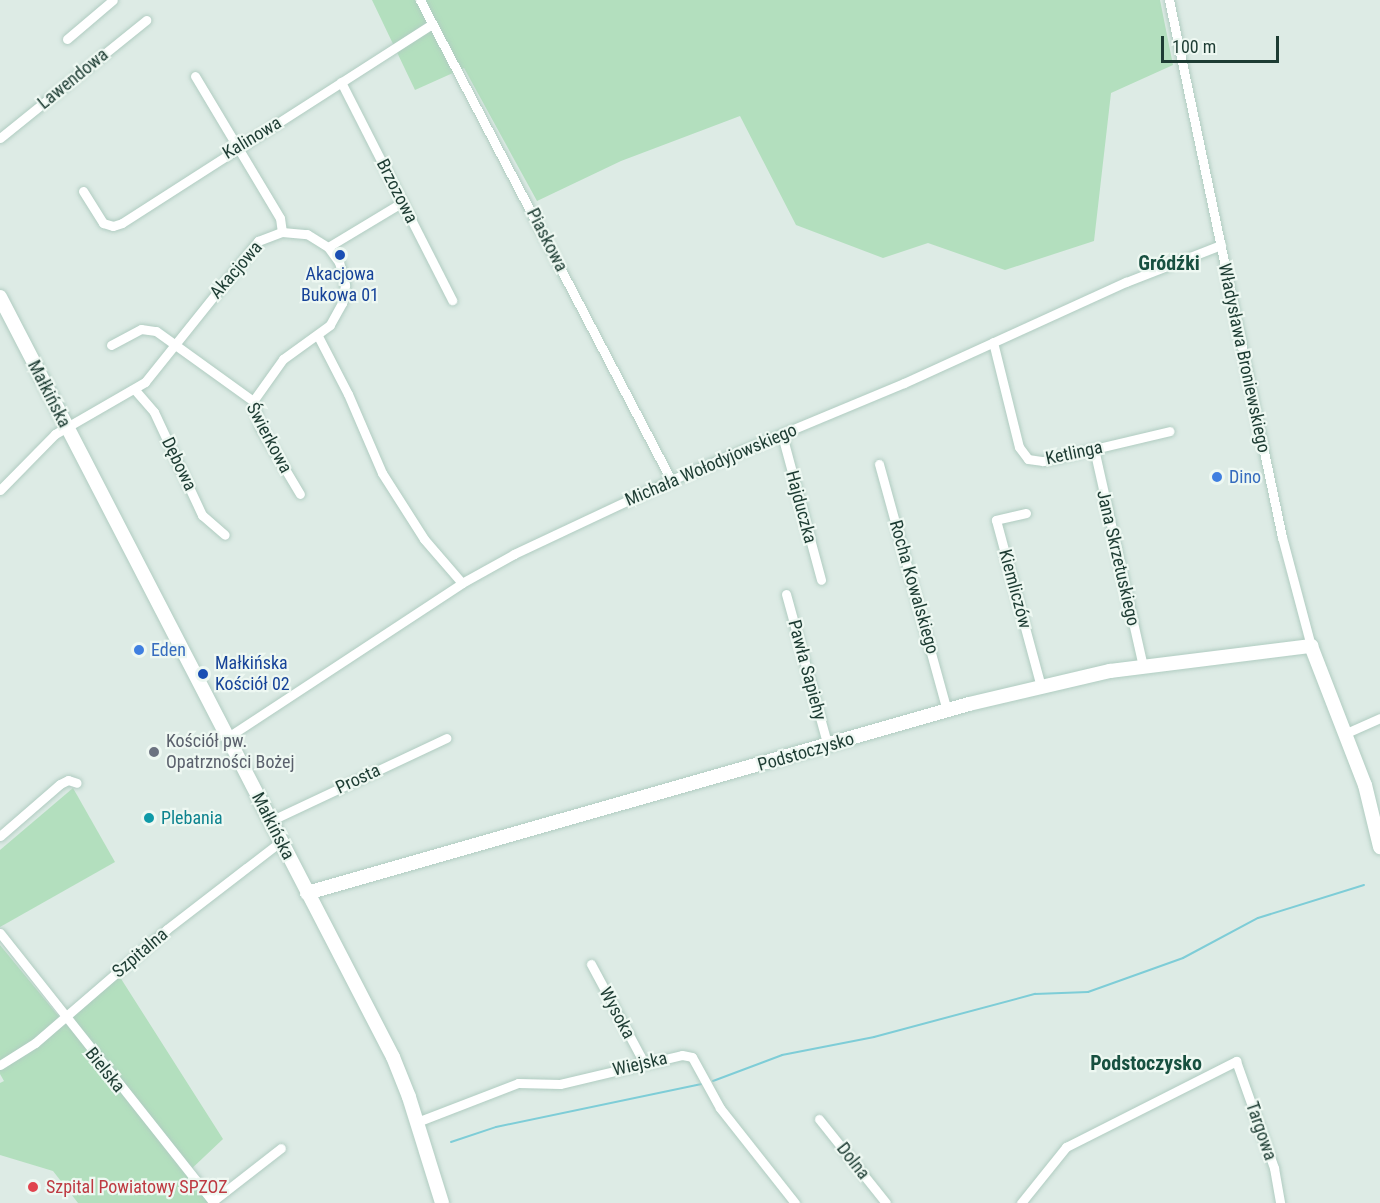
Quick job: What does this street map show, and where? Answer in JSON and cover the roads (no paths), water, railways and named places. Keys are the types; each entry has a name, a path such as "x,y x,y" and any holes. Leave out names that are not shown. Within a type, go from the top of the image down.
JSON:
{"street":[{"path":"67,39 113,0"},
{"name":"Piaskowa","path":"420,0 671,480"},
{"name":"Władysława Broniewskiego","path":"1169,0 1282,537 1311,646 1365,785 1380,847"},
{"name":"Lawendowa","path":"0,138 146,20"},
{"name":"Kalinowa","path":"82,191 98,217 113,226 432,24"},
{"path":"195,76 280,218 282,232"},
{"name":"Brzozowa","path":"341,82 452,300"},
{"path":"253,401 283,359 318,336 334,321 345,292 341,267 328,247 402,202"},
{"name":"Akacjowa","path":"0,490 55,434 135,390 176,344 254,245 282,232 307,234 328,247"},
{"name":"Michała Wołodyjowskiego","path":"228,737 462,583 514,554 671,480 782,435 1126,282 1221,245"},
{"name":"Małkińska","path":"0,297 393,1057 417,1122 442,1203"},
{"name":"Świerkowa","path":"111,345 148,329 176,344 253,401 260,427 300,494"},
{"path":"318,336 348,394 382,473 414,525 462,583"},
{"name":"Ketlinga","path":"993,342 1022,454 1035,461 1170,431"},
{"name":"Dębowa","path":"135,390 154,412 202,515 225,535"},
{"name":"Hajduczka","path":"782,435 821,580"},
{"name":"Jana Skrzetuskiego","path":"1094,449 1143,666"},
{"name":"Rocha Kowalskiego","path":"879,464 947,711"},
{"name":"Kiemliczów","path":"1026,513 996,520 1041,687"},
{"name":"Pawła Sapiehy","path":"786,594 828,746"},
{"name":"Podstoczysko","path":"308,893 947,711 1041,687 1143,666 1311,646"},
{"path":"1344,735 1380,718"},
{"name":"Prosta","path":"270,821 446,738"},
{"path":"0,836 60,784 68,780 76,783"},
{"name":"Szpitalna","path":"0,1065 64,1018 167,929 280,842"},
{"name":"Bielska","path":"0,933 64,1018 213,1202"},
{"name":"Wysoka","path":"591,964 644,1063"},
{"name":"Wiejska","path":"417,1122 518,1083 560,1084 682,1055 692,1057 720,1108 795,1203"},
{"name":"Targowa","path":"1021,1203 1066,1147 1236,1061 1274,1168 1280,1203"},
{"name":"Dolna","path":"819,1119 886,1203"},
{"path":"213,1202 281,1148"}],"waterway":[{"path":"713,1081 782,1055 874,1037 1035,994 1088,992 1183,958 1258,918 1364,885"},
{"path":"451,1142 496,1127 702,1084"}],"place":[{"name":"Akacjowa Bukowa 01","path":"340,255"},
{"name":"Dino","path":"1217,477"},
{"name":"Eden","path":"139,650"},
{"name":"Małkińska Kościół 02","path":"203,674"},
{"name":"Kościół pw. Opatrzności Bożej","path":"154,752"},
{"name":"Plebania","path":"149,818"},
{"name":"Szpital Powiatowy SPZOZ","path":"33,1187"}],"district":[{"name":"Gródźki","path":"1169,263"},
{"name":"Podstoczysko","path":"1146,1063"}]}
